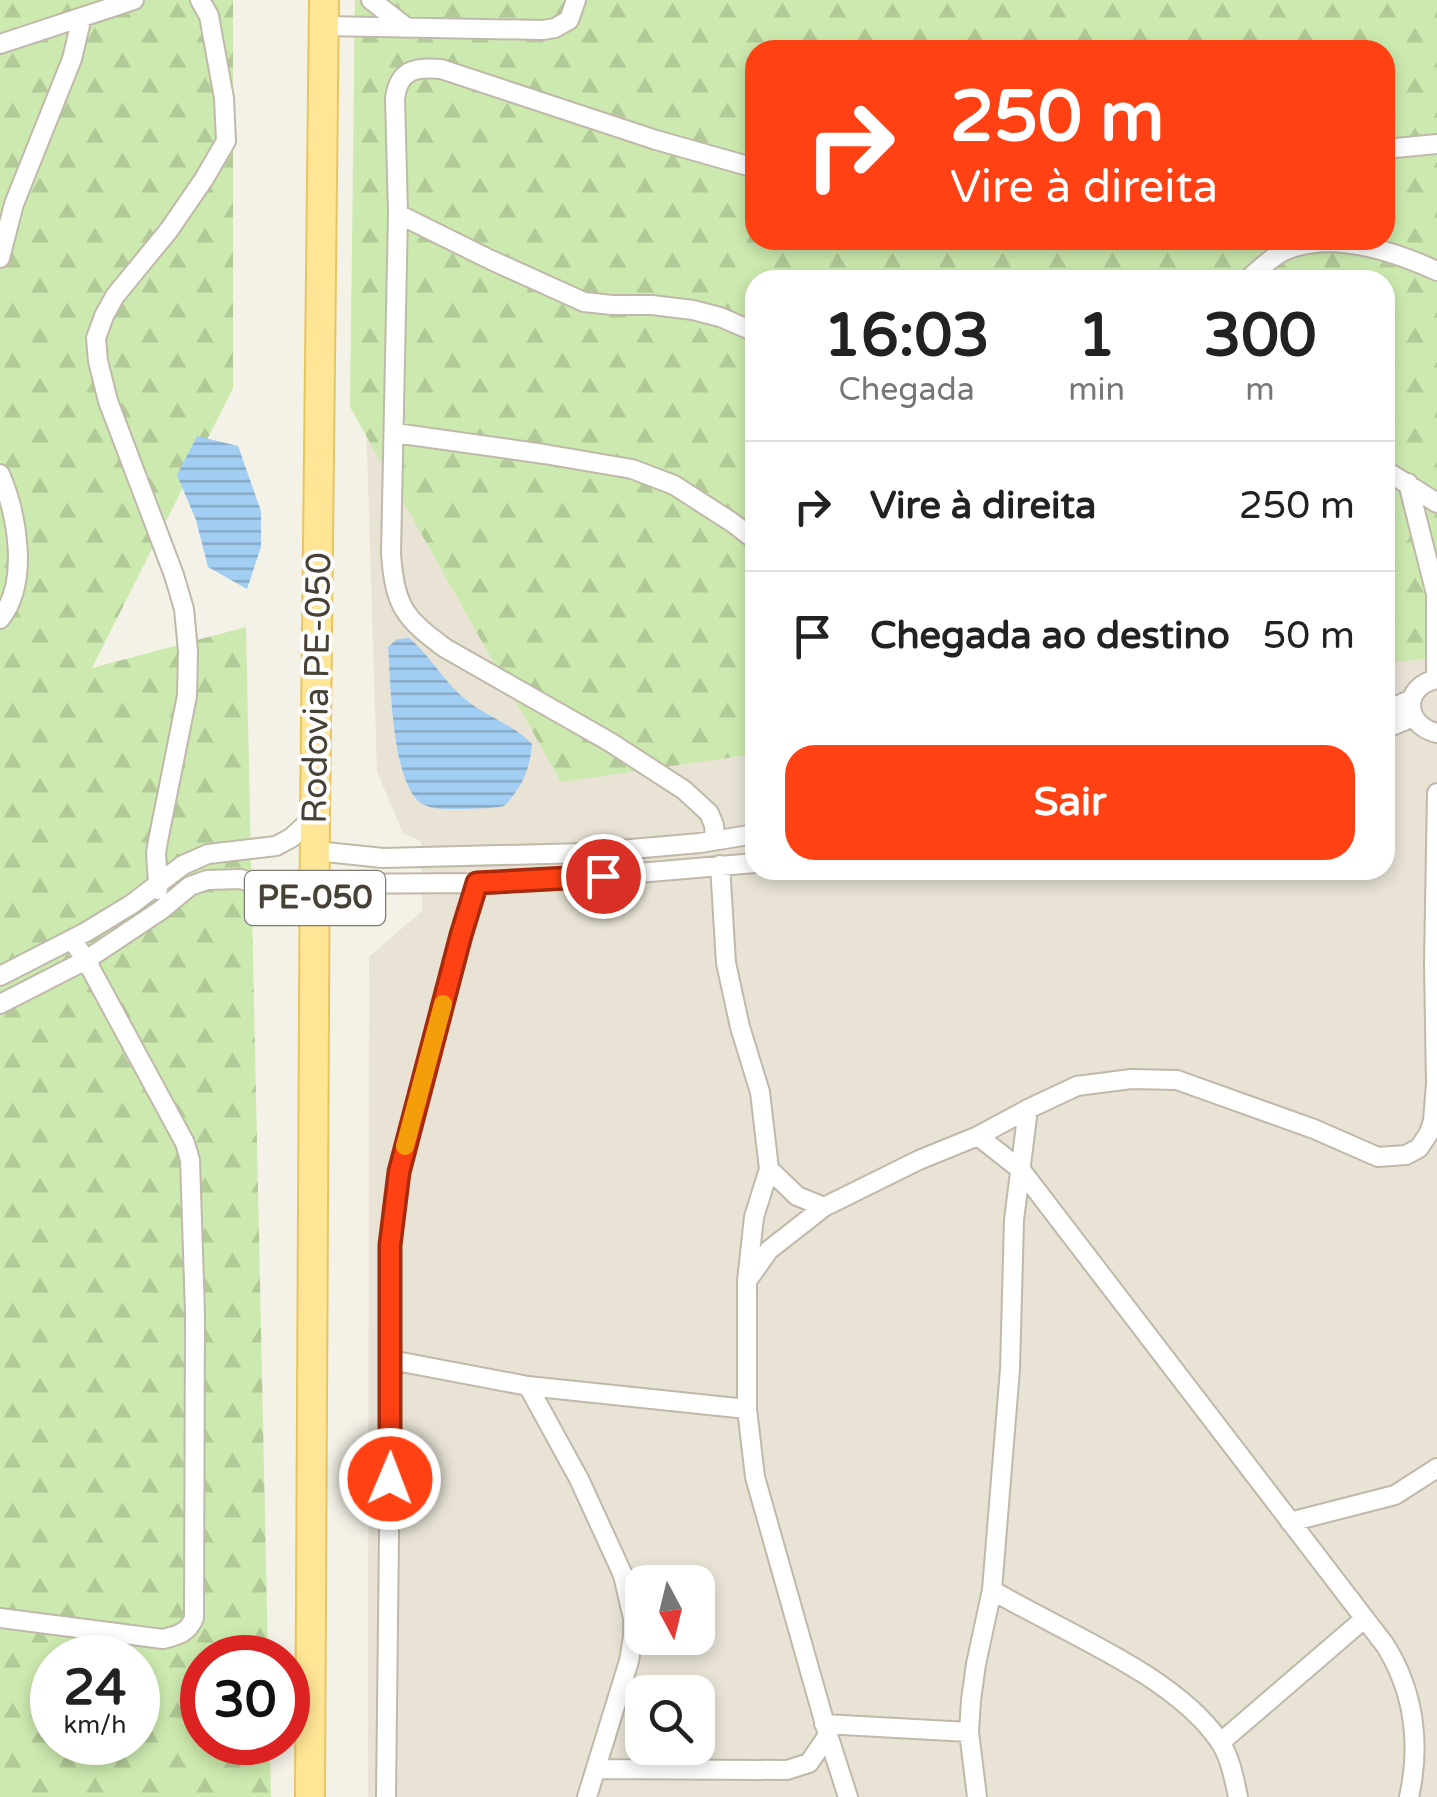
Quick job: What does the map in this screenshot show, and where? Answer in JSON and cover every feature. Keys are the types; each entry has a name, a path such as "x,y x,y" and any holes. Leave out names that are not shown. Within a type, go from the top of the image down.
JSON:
{"main road":[{"name":"Rodovia PE-050","path":"310,1797 324,13"}],"street":[{"path":"0,44 134,0"},
{"path":"161,910 158,842 187,696 184,609 108,401 96,338 115,296 169,230 226,140 224,98 209,16 200,0"},
{"path":"371,0 406,27"},
{"path":"324,13 406,27 532,30 555,28 570,20 576,0"},
{"path":"0,258 14,204 72,60 82,17"},
{"path":"745,165 441,69 418,67 397,84 392,568 397,596 410,619 445,648 610,742 684,790 709,813 729,865 726,963 740,1028 760,1092 769,1169 754,1217 747,1281 747,1409 755,1477 848,1797"},
{"path":"1395,148 1437,144"},
{"path":"398,214 584,302 693,310 745,328"},
{"path":"1258,270 1286,250"},
{"path":"1376,250 1437,271"},
{"path":"394,433 632,469 674,485 745,532"},
{"path":"0,474 14,515 17,553 12,594 0,619"},
{"path":"1395,476 1437,503"},
{"path":"1395,721 1413,708 1421,685 1437,679 1437,593 1408,483"},
{"path":"1395,709 1413,708"},
{"path":"1413,708 1424,729 1437,732"},
{"path":"747,1281 769,1250 824,1207 1077,1086 1131,1079 1177,1080 1378,1158 1419,1148 1433,1121 1436,1084 1437,794"},
{"path":"0,976 111,917 195,858 276,846 315,816"},
{"path":"316,851 383,858 452,858 586,853 745,835"},
{"path":"716,839 729,865"},
{"path":"241,879 243,851"},
{"path":"383,858 383,884"},
{"path":"450,884 452,858"},
{"path":"315,884 477,883 729,865"},
{"path":"0,1004 86,960 190,886 207,880 241,879 275,891 314,914"},
{"path":"386,1797 390,1245 399,1172 477,883"},
{"path":"0,1618 163,1639 182,1634 194,1618 195,1314 190,1160 185,1143 72,940"},
{"path":"977,1797 970,1732 976,1664 992,1590 1010,1369 1014,1220 1028,1109"},
{"path":"978,1136 1021,1170 1398,1666 1412,1720 1408,1797"},
{"path":"769,1169 796,1196 824,1207"},
{"path":"391,1360 528,1386 747,1409"},
{"path":"528,1386 579,1479 623,1575 630,1600 634,1636 629,1661 587,1797"},
{"path":"1290,1522 1394,1495 1437,1468"},
{"path":"992,1590 1172,1692 1220,1742 1233,1772 1238,1797"},
{"path":"1220,1742 1364,1619"},
{"path":"826,1730 970,1732"},
{"path":"596,1769 787,1770 808,1763 826,1730"}],"shaded area":[{"path":"354,32 973,40 745,40 745,250 1395,250 1395,45 1437,46 1437,1797 368,1797 369,957 422,911 421,841 403,833 377,772"}],"green space":[{"path":"0,0 233,0 233,388 92,668 246,627 268,1635 180,1635 180,1765 270,1765 271,1797 0,1797"},
{"path":"355,0 1437,0 1437,657 1395,663 1395,270 745,270 745,755 561,782 350,407"}],"water":[{"path":"197,436 238,446 261,511 261,547 247,589 208,567 196,520 177,475"},
{"path":"409,638 464,698 532,744 524,778 504,806 441,809 427,806 415,797 406,781 395,735 388,647 397,639"}],"slow traffic":[{"path":"405,1146 443,1004"}],"route":[{"path":"390,1479 390,1245 399,1172 477,883 603,876"}]}
